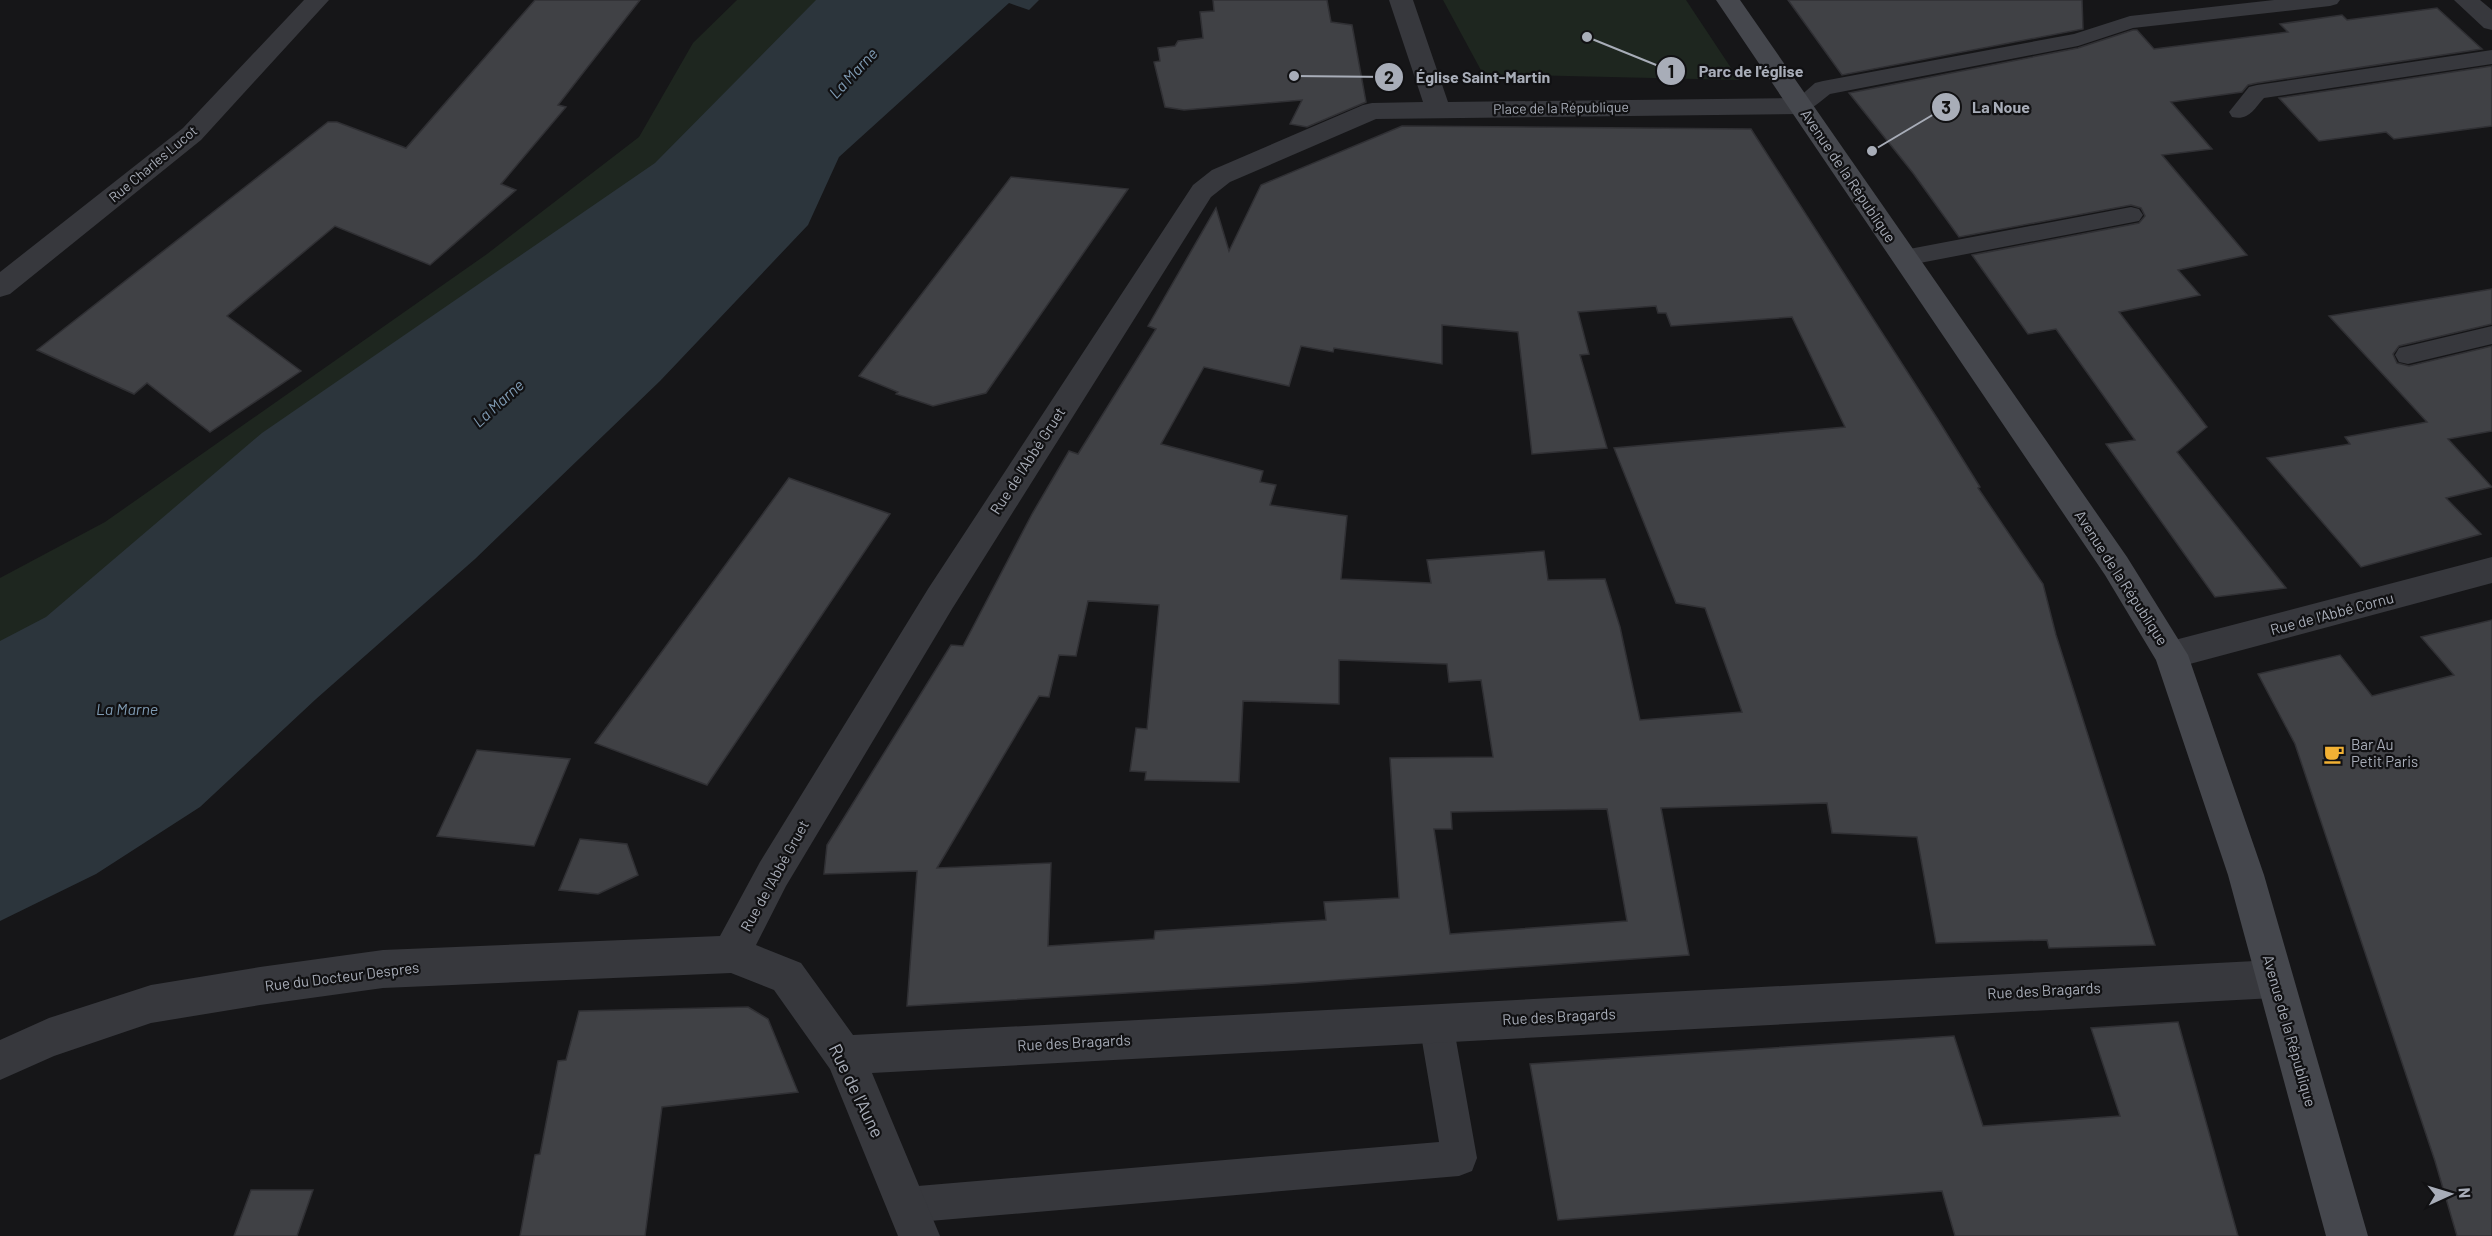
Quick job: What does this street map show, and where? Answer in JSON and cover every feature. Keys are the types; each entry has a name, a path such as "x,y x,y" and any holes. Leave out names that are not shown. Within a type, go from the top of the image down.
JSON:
{"main road":[{"name":"Avenue de la République","path":"1728,0 2116,566 2171,655 2246,875 2347,1236"}],"street":[{"name":"Rue Charles Lucot","path":"0,287 192,134 317,0"},
{"path":"1401,0 1438,110"},
{"path":"2466,0 2492,23"},
{"name":"Place de la République","path":"1438,110 1800,106"},
{"name":"Rue de l'Abbé Gruet","path":"731,954 773,874 940,599 1202,191 1221,176 1372,111 1438,110"},
{"name":"Rue de l'Abbé Cornu","path":"2171,655 2492,570"},
{"name":"Rue de l'Aune","path":"731,954 787,976 844,1055 912,1220"},
{"name":"Rue du Docteur Despres","path":"0,1060 49,1038 151,1004 272,985 383,969 731,954"},
{"name":"Rue des Bragards","path":"844,1055 2274,979"}],"lane":[{"path":"1800,106 1823,88 2078,40 2130,22 2330,0"},
{"path":"2240,112 2257,92 2492,57"},
{"path":"1904,258 2131,215"},
{"path":"2408,355 2492,335"},
{"path":"912,1220 1459,1158 1436,1023"}],"shaded area":[{"path":"737,0 889,0 741,134 0,657 0,578 105,522 487,254 639,137 693,43"},
{"path":"1443,0 1686,0 1739,80 1483,74"}],"water":[{"name":"La Marne","path":"816,0 1039,0 1029,10 1009,3 839,157 808,225 660,381 475,559 316,699 200,807 96,874 0,921 0,641 46,617 262,433 655,163"}],"building":[{"path":"535,0 640,0 558,105 566,107 501,184 516,190 430,265 335,226 227,316 301,371 210,432 147,383 134,394 37,350 328,122 337,122 406,148"},
{"path":"1213,0 1327,0 1331,22 1352,25 1366,102 1307,127 1290,124 1302,100 1184,110 1165,107 1154,62 1160,61 1158,48 1175,46 1178,41 1203,38 1200,12 1214,11"},
{"path":"1788,0 2082,0 2083,29 1842,75"},
{"path":"2437,8 2482,49 2257,83 2248,85 2242,92 2171,102 2212,149 2162,155 2247,255 2178,270 2200,295 2119,312 2207,427 2177,452 2286,588 2215,597 2106,444 2135,440 2056,329 2028,334 1972,255 2139,223 2145,216 2141,208 2131,205 1959,237 1913,173 1849,93 2078,48 2133,30 2137,30 2154,49 2288,32 2280,24 2342,15 2347,20"},
{"path":"2492,66 2492,126 2394,139 2386,132 2319,141 2279,98"},
{"path":"1402,126 1751,129 1937,418 1980,487 1978,488 2043,584 2056,635 2155,945 2049,948 2047,940 1936,943 1917,837 1832,833 1827,803 1661,808 1689,955 1296,983 907,1006 917,871 824,874 827,845 951,645 963,646 1032,514 1069,451 1078,454 1156,329 1148,326 1216,208 1229,251 1261,185","holes":["1656,306 1658,313 1666,313 1671,326 1792,317 1845,427 1614,448 1676,603 1705,608 1742,712 1640,720 1620,627 1605,579 1548,580 1544,551 1427,560 1431,583 1341,579 1347,516 1270,505 1276,485 1260,482 1263,471 1161,444 1204,367 1289,386 1301,346 1333,352 1334,348 1442,364 1442,325 1518,332 1532,454 1607,448 1580,355 1589,354 1578,312","1088,601 1159,605 1147,729 1136,728 1130,771 1146,772 1145,780 1239,782 1243,701 1339,704 1339,660 1447,664 1449,682 1481,680 1493,757 1390,758 1399,898 1324,902 1326,920 1155,931 1154,939 1048,946 1051,863 937,868 1039,696 1049,697 1059,655 1076,656","1607,809 1627,921 1450,934 1434,829 1452,829 1451,812"]},
{"path":"1011,177 1128,189 986,393 933,406 896,394 898,392 859,376"},
{"path":"2492,289 2492,324 2399,346 2393,354 2397,363 2409,366 2492,346 2492,431 2448,439 2492,487 2446,498 2481,534 2361,567 2267,458 2350,444 2345,437 2427,422 2329,316"},
{"path":"789,478 890,514 707,785 595,743"},
{"path":"2492,620 2492,1236 2457,1236 2435,1161 2295,744 2258,674 2340,655 2372,696 2454,675 2421,637"},
{"path":"477,750 570,759 534,846 437,836"},
{"path":"580,839 627,844 638,875 598,894 559,890"},
{"path":"748,1007 768,1019 798,1092 662,1107 645,1236 520,1236 535,1155 540,1154 558,1061 566,1060 579,1011"},
{"path":"2178,1022 2238,1236 1955,1236 1942,1191 1558,1220 1530,1064 1954,1036 1983,1126 2120,1116 2091,1028"},
{"path":"251,1190 313,1190 297,1236 234,1236"}],"place":[{"name":"Parc de l'église","path":"1587,37"},
{"name":"Église Saint-Martin","path":"1294,76"},
{"name":"La Noue","path":"1872,151"},
{"name":"Bar Au Petit Paris","path":"2334,754"}]}
